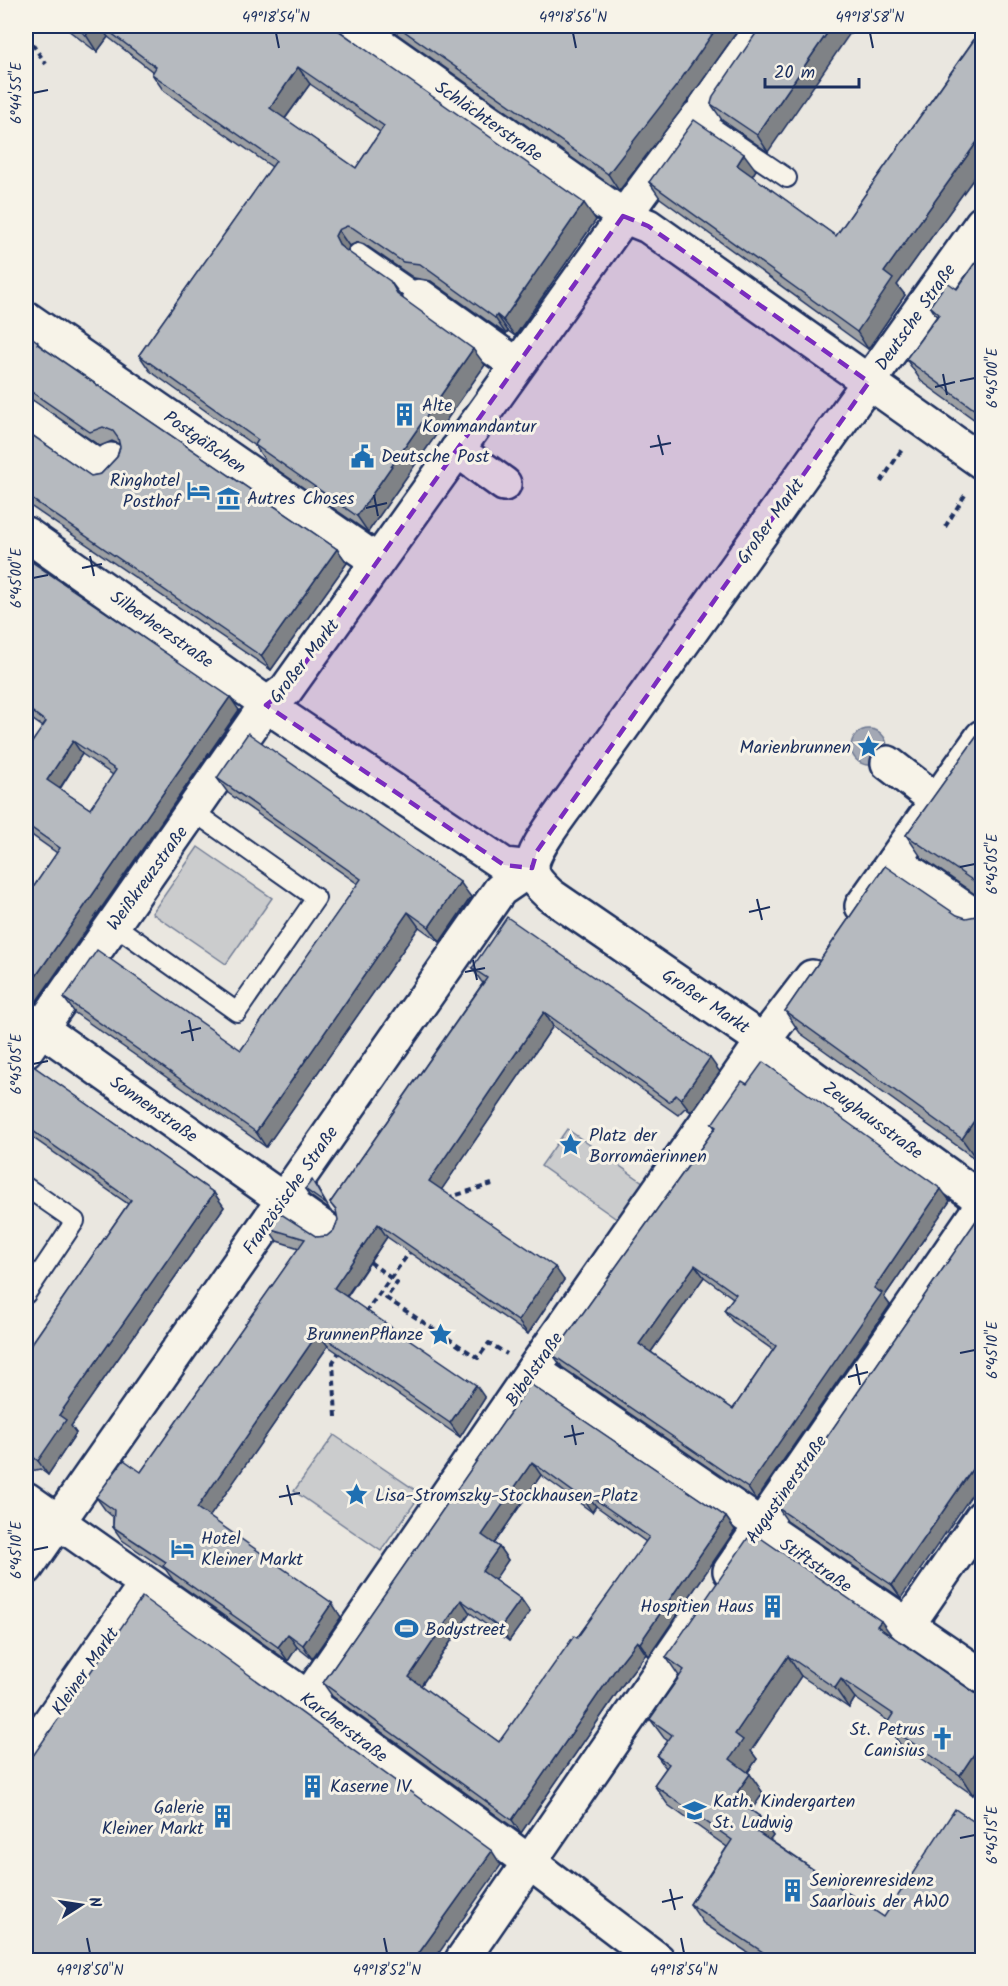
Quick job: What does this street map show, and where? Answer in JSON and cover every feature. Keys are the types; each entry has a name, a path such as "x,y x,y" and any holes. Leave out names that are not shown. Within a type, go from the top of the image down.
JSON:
{"street":[{"name":"Schlächterstraße","path":"354,26 632,205"},
{"name":"Großer Markt","path":"532,868 504,865 266,705 286,690 632,205 696,118 705,113 706,105 763,26"},
{"path":"632,205 648,226 982,462"},
{"name":"Deutsche Straße","path":"870,382 982,223"},
{"path":"420,296 517,365"},
{"name":"Postgäßchen","path":"26,318 144,412 377,561"},
{"name":"Großer Markt","path":"827,955 764,1041 550,895 535,879 532,868 537,851 570,801 870,382"},
{"path":"35,428 103,471 111,460"},
{"path":"457,450 504,484"},
{"name":"Silberherzstraße","path":"26,534 265,701 266,705"},
{"name":"Weißkreuzstraße","path":"30,1032 113,924 194,812 266,705"},
{"path":"847,927 982,739"},
{"path":"888,763 937,801"},
{"path":"894,861 982,921"},
{"name":"Französische Straße","path":"58,1521 500,890 532,868"},
{"name":"Sonnenstraße","path":"30,1032 283,1200"},
{"name":"Zeughausstraße","path":"764,1041 982,1200"},
{"name":"Bibelstraße","path":"308,1698 522,1363 764,1041"},
{"path":"283,1200 329,1232"},
{"name":"Augustinerstraße","path":"462,1960 982,1205"},
{"name":"Stiftstraße","path":"522,1363 982,1676"},
{"name":"Karcherstraße","path":"26,1498 145,1585 308,1698 314,1706 529,1862 658,1960"},
{"path":"907,1626 982,1517"},
{"path":"26,1568 58,1521"},
{"name":"Kleiner Markt","path":"26,1756 145,1585"}],"lane":[{"path":"705,113 712,127 787,178"},
{"path":"358,253 420,296"},
{"path":"113,924 237,1012 316,898 194,812"},
{"path":"26,1186 75,1221 26,1294"}],"path":[{"path":"26,36 46,64"},
{"path":"880,482 902,449"},
{"path":"945,527 965,495"},
{"path":"440,1207 447,1198 492,1184"},
{"path":"363,1315 416,1244"},
{"path":"370,1262 397,1282 386,1298 478,1358 489,1343 522,1363"},
{"path":"336,1417 333,1362 345,1343"}],"highlighted area":[{"path":"623,216 648,226 869,382 537,851 532,868 504,865 266,705 286,690"}],"shaded area":[{"name":"Marienbrunnen","path":"869,729 882,734 887,747 882,760 869,765 856,760 851,747 856,734"},
{"path":"198,847 272,898 226,964 152,913"},
{"path":"567,1129 644,1183 618,1220 541,1166"},
{"path":"334,1435 421,1494 381,1551 294,1491"}],"building":[{"path":"73,26 93,26 86,35"},
{"path":"102,26 332,26 584,203 503,320 497,315 495,318 420,264 403,262 353,228 347,226 338,230 335,236 340,246 390,281 398,295 473,349 357,516 255,445 258,440 139,355 276,161 152,74 156,67","holes":["298,67 384,126 356,168 270,108"]},
{"path":"397,26 718,26 677,85 608,174"},
{"path":"761,26 832,26 757,135 711,104 713,96"},
{"path":"977,26 982,26 982,135 884,272 893,279 857,332 649,182 694,120 744,154 737,165 836,236 981,30"},
{"path":"982,254 982,415 906,359 939,314 930,306 947,282 957,289"},
{"path":"26,333 38,342 37,344 337,549 261,656 26,495 26,431 91,476 101,474 117,457 120,447 113,431 103,427 90,432 26,388"},
{"path":"26,558 230,697 27,989 26,898 60,848 26,824 26,751 46,722 26,707","holes":["73,741 116,770 90,809 47,780"]},
{"path":"982,729 982,890 978,884 906,835"},
{"path":"248,733 460,882 429,927 408,912 256,1132 64,998 97,950 241,1050 361,879 217,778"},
{"path":"885,866 957,915 966,918 976,916 982,909 982,1109 962,1139 785,1011"},
{"path":"507,917 710,1058 681,1099 676,1095 669,1102 544,1012 429,1181 555,1267 518,1321 378,1224 334,1288 476,1385 450,1423 318,1333 197,1508 332,1603 303,1645 288,1634 278,1647 163,1566 166,1562 113,1527 114,1510 96,1497 124,1460 141,1472 305,1239 268,1228 278,1212 317,1237 327,1236 334,1230 338,1220 336,1210 330,1203 487,978 472,968"},
{"path":"26,1061 214,1193 59,1415 66,1420 38,1461 31,1455 26,1456 26,1352 131,1200 26,1126"},
{"path":"763,1062 941,1189 874,1288 882,1293 748,1488 553,1355 716,1127 712,1124 742,1081 747,1084","holes":["695,1265 736,1294 724,1310 776,1346 733,1409 639,1344"]},
{"path":"312,1180 326,1204 305,1189"},
{"path":"978,1218 982,1221 982,1455 892,1585 778,1508"},
{"path":"530,1384 726,1517 640,1643 637,1641 619,1664 512,1820 323,1683","holes":["532,1462 583,1499 586,1493 649,1537 577,1638 574,1636 499,1742 409,1677 461,1600 500,1628 521,1599 482,1571 499,1547 482,1535"]},
{"path":"752,1532 881,1621 877,1626 982,1698 982,1742 960,1775 886,1725 893,1714 841,1679 835,1688 788,1656 735,1734 743,1740 730,1759 750,1774 733,1798 759,1816 751,1828 884,1917 955,1809 982,1827 982,1960 775,1960 690,1904 732,1840 654,1785 669,1764 657,1756 672,1735 650,1719 684,1670 666,1657"},
{"path":"142,1597 492,1851 414,1960 26,1960 26,1766"}],"place":[{"name":"Alte Kommandantur","path":"404,415"},
{"name":"Deutsche Post","path":"363,456"},
{"name":"Ringhotel Posthof","path":"198,490"},
{"name":"Autres Choses","path":"229,498"},
{"name":"Marienbrunnen","path":"869,747"},
{"name":"Platz der Borromäerinnen","path":"571,1145"},
{"name":"BrunnenPflanze","path":"441,1334"},
{"name":"Lisa-Stromszky-Stockhausen-Platz","path":"357,1495"},
{"name":"Hotel Kleiner Markt","path":"183,1548"},
{"name":"Hospitien Haus","path":"772,1606"},
{"name":"Bodystreet","path":"407,1629"},
{"name":"St. Petrus Canisius","path":"943,1739"},
{"name":"Kaserne IV","path":"312,1786"},
{"name":"Kath. Kindergarten St. Ludwig","path":"695,1811"},
{"name":"Galerie Kleiner Markt","path":"222,1817"},
{"name":"Seniorenresidenz Saarlouis der AWO","path":"792,1890"}]}
